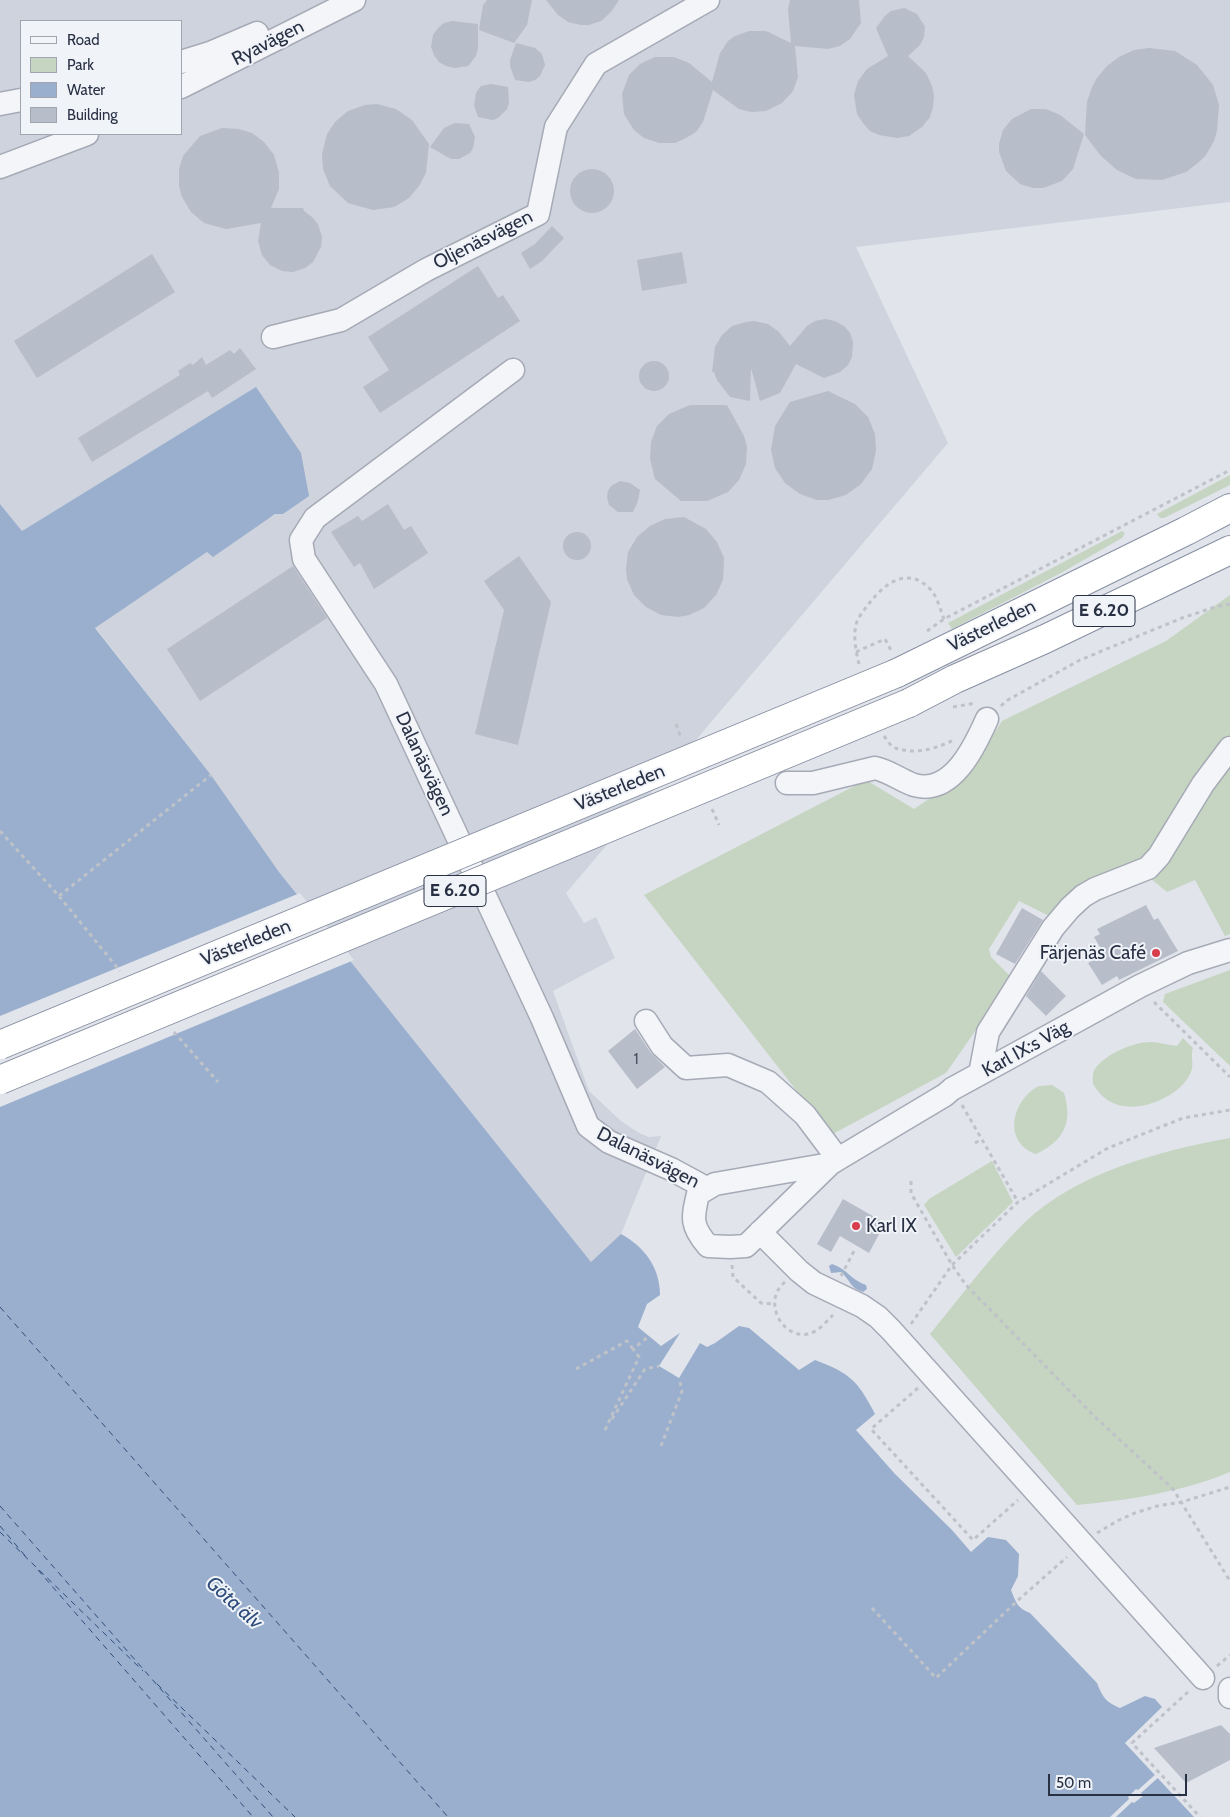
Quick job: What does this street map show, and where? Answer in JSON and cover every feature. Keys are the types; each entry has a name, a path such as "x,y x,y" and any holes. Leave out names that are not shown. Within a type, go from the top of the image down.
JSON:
{"highway":[{"name":"Västerleden","path":"0,1044 895,664 1186,531 1230,508"},
{"name":"Västerleden","path":"0,1080 909,703 955,679 1054,635 1230,550"}],"street":[{"path":"182,62 210,53 336,0"},
{"name":"Ryavägen","path":"182,86 354,0"},
{"name":"Oljenäsvägen","path":"273,337 341,320 426,270 538,214 556,127 596,64 708,0"},
{"path":"0,104 20,100"},
{"path":"0,167 85,135"},
{"name":"Dalanäsvägen","path":"513,370 315,518 301,540 304,559 386,684 542,1018 588,1126 608,1142 663,1166 706,1188"},
{"path":"787,783 812,783 875,768 921,786 938,783 948,778 962,765 974,749 988,707"},
{"path":"980,1074 988,1032 1053,928 1083,896 1095,889 1148,868 1159,856 1203,784 1230,748"},
{"name":"Karl IX:s Väg","path":"834,1162 715,1184 706,1188 698,1194 694,1213 696,1232 708,1246 746,1246 834,1162 952,1089 1140,986 1188,963 1230,950"},
{"path":"646,1021 662,1046 686,1068 728,1065 768,1082 805,1115 834,1162"},
{"path":"760,1232 798,1272 814,1283 842,1286 878,1317 1083,1542 1203,1678"},
{"path":"1230,1689 1230,1697"}],"path":[{"path":"944,619 1230,470"},
{"path":"950,708 988,707 1006,701 1080,660 1182,618 1230,604"},
{"path":"856,652 885,639 895,664"},
{"path":"676,724 682,741"},
{"path":"59,896 211,775"},
{"path":"711,806 719,824"},
{"path":"0,831 59,896 124,975"},
{"path":"1140,986 1159,1009 1230,1077"},
{"path":"168,1025 218,1082"},
{"path":"952,1089 1018,1202"},
{"path":"900,1340 952,1265 1018,1202 1108,1148 1183,1118 1230,1110"},
{"path":"975,1143 982,1139"},
{"path":"912,1181 911,1193 952,1265 966,1285 1094,1416 1173,1489 1230,1581"},
{"path":"730,1247 733,1276 761,1302 774,1304"},
{"path":"798,1272 777,1288 774,1304 777,1318 791,1332 808,1334 821,1328 836,1311 845,1268 854,1252"},
{"path":"633,1349 649,1336"},
{"path":"576,1369 627,1341 639,1357 605,1430 645,1370 659,1366"},
{"path":"932,1376 871,1429 973,1540 1032,1486"},
{"path":"661,1446 682,1391 679,1378"},
{"path":"872,1608 936,1678 1083,1542 1119,1520 1135,1513 1157,1506 1182,1502 1230,1487"},
{"path":"1200,1817 1132,1743 1203,1678"}],"shaded area":[{"path":"0,0 1230,0 1230,202 856,247 948,443 566,893 584,923 596,917 615,958 553,991 589,1091 621,1121 639,1133 649,1137 661,1136 621,1234 591,1262 279,872 211,775 95,627 207,552 276,514 283,514 256,388 22,531 0,504"}],"green space":[{"path":"1230,475 1230,485 1164,518 1160,518 1157,514"},
{"path":"1122,531 1125,533 1122,538 1061,573 952,629 948,623"},
{"path":"1230,595 1230,934 1225,936 1195,880 1167,892 1133,864 1047,915 1019,901 989,949 991,957 1012,978 946,1073 831,1135 644,895 866,780 914,809 968,773 1002,721 1166,641"},
{"path":"1230,970 1230,1066 1163,1002 1165,994"},
{"path":"1183,1038 1193,1048 1191,1071 1184,1083 1176,1091 1165,1097 1142,1106 1130,1107 1119,1105 1104,1098 1093,1084 1095,1069 1112,1054 1136,1044 1150,1042 1177,1046"},
{"path":"1052,1085 1064,1093 1067,1103 1066,1122 1060,1137 1046,1149 1036,1154 1026,1149 1019,1141 1015,1132 1014,1122 1021,1102 1028,1094 1037,1087"},
{"path":"1230,1138 1230,1472 1174,1490 1116,1501 1077,1505 930,1334 999,1249 1024,1223 1045,1205 1094,1177 1121,1166 1175,1150"},
{"path":"992,1161 1013,1202 956,1257 924,1205 929,1199"}],"water":[{"name":"Göta älv","path":"256,387 301,453 309,496 283,514 275,514 213,557 207,552 95,628 211,775 279,872 591,1262 621,1234 637,1245 650,1259 657,1276 660,1295 647,1304 638,1327 661,1346 680,1333 659,1366 679,1378 700,1343 707,1347 739,1326 749,1328 799,1370 815,1360 845,1374 858,1386 875,1414 856,1430 895,1474 952,1530 971,1552 988,1537 1006,1540 1019,1554 1018,1576 1011,1590 1018,1604 1022,1609 1030,1613 1097,1683 1105,1699 1120,1708 1145,1696 1155,1699 1162,1707 1125,1743 1194,1817 0,1817 0,504 22,531"},
{"path":"832,1264 866,1285 867,1289 863,1292 859,1291 841,1272 831,1273 829,1266"}],"pier":[{"path":"300,893 354,960 0,1107 0,1016"},
{"path":"1157,1773 1160,1776 1141,1793 1143,1796 1134,1803 1132,1802 1116,1817 1110,1817 1129,1799 1128,1797 1136,1789 1138,1790"}],"building":[{"path":"487,0 532,0 527,25 514,43 479,30 483,5"},
{"path":"546,0 619,0 611,12 601,21 589,25 581,25 568,22 558,15"},
{"path":"790,0 859,0 861,23 850,39 840,46 828,49 795,46 798,77 793,91 782,103 766,111 751,112 739,109 713,90 703,122 696,132 686,138 675,143 659,143 644,138 634,130 624,114 622,94 629,75 640,64 655,57 674,57 689,63 712,82 720,53 728,41 735,36 749,31 766,31 791,43 788,9"},
{"path":"904,8 917,14 925,27 924,37 920,45 908,56 926,73 934,96 930,117 922,127 909,136 897,138 879,135 870,131 857,114 854,95 858,81 867,69 888,56 876,28 891,11"},
{"path":"452,21 478,24 478,48 476,56 468,66 455,68 446,66 439,62 431,47 433,35 438,28 444,23"},
{"path":"516,43 535,48 542,54 545,65 540,76 535,80 529,82 515,80 510,60"},
{"path":"1149,48 1175,51 1197,65 1213,85 1219,105 1217,131 1206,155 1186,172 1162,180 1136,179 1117,170 1101,156 1085,135 1087,102 1097,78 1107,66 1119,57 1134,50"},
{"path":"491,84 508,87 509,103 507,109 498,118 493,120 478,117 474,105 476,93 481,86"},
{"path":"377,104 396,109 412,120 429,144 426,173 419,186 409,198 394,207 373,210 348,203 330,186 323,169 322,154 327,134 335,122 348,111 365,105"},
{"path":"1031,109 1046,109 1060,115 1084,134 1073,169 1062,181 1043,188 1033,188 1020,184 1006,171 999,152 1003,130 1012,119"},
{"path":"455,123 469,124 475,137 470,153 459,159 451,159 430,147 444,128"},
{"path":"222,128 239,129 252,133 264,142 274,155 279,172 279,189 271,208 303,208 318,224 322,237 321,247 313,262 305,268 293,272 282,271 270,265 262,255 258,241 261,223 226,229 204,223 191,212 182,197 179,186 179,169 183,156 200,136"},
{"path":"592,169 604,173 610,179 614,191 610,203 604,209 592,213 580,209 574,203 570,191 574,179 580,173"},
{"path":"552,226 564,238 542,261 530,269 521,253 535,244"},
{"path":"682,252 687,283 642,291 637,260"},
{"path":"152,254 175,292 37,378 14,341"},
{"path":"478,266 498,298 503,295 520,321 380,413 363,387 389,370 368,337"},
{"path":"825,319 835,321 844,326 850,333 853,342 852,357 848,365 840,372 824,378 796,364 780,393 760,401 751,368 750,401 730,397 717,380 714,372 712,372 715,347 722,335 732,326 754,321 768,324 779,332 790,346 807,326 815,321"},
{"path":"240,348 256,369 212,398 208,391 92,462 78,438 180,375 178,371 190,363 193,365 202,357 206,365 230,350 234,354"},
{"path":"654,361 660,362 668,370 668,382 660,390 654,391 648,390 640,382 639,376 640,370 648,362"},
{"path":"828,391 855,404 868,417 875,434 876,451 872,469 861,484 846,495 828,500 817,500 800,494 785,483 775,468 771,450 775,426 790,402"},
{"path":"690,405 727,405 744,436 747,447 746,464 739,480 728,492 707,501 681,501 655,479 650,459 651,442 657,426 669,414"},
{"path":"620,481 630,483 640,490 633,512 618,512 609,505 608,491 611,486"},
{"path":"388,504 404,530 411,526 428,553 374,589 360,563 354,567 331,532 358,516 362,521"},
{"path":"684,517 706,529 717,542 724,558 723,580 716,595 704,608 689,615 678,617 661,615 646,607 634,595 627,579 628,552 637,537 650,526 665,519"},
{"path":"577,532 587,536 591,546 587,556 577,560 567,556 563,546 567,536"},
{"path":"519,556 551,602 518,745 475,734 504,610 484,581"},
{"path":"293,566 327,618 200,701 167,649"},
{"path":"1146,905 1154,920 1158,918 1178,951 1119,980 1117,976 1102,985 1088,963 1104,954 1094,937 1100,934 1097,929"},
{"path":"1022,908 1043,920 1015,964 996,954"},
{"path":"1041,971 1066,996 1046,1016 1026,996"},
{"path":"635,1029 651,1053 665,1067 637,1089 608,1051"},
{"name":"Karl IX","path":"843,1199 885,1223 869,1253 840,1236 831,1252 817,1244"},
{"path":"1221,1725 1230,1734 1230,1760 1186,1783 1154,1748"}],"ferry route":[{"path":"0,1307 448,1817"},
{"path":"0,1506 273,1817"},
{"path":"0,1526 27,1558"},
{"path":"0,1532 143,1671"},
{"path":"38,1570 253,1817"},
{"path":"157,1684 295,1817"}],"place":[{"name":"Färjenäs Café","path":"1156,953"},
{"name":"Karl IX","path":"856,1226"}]}
